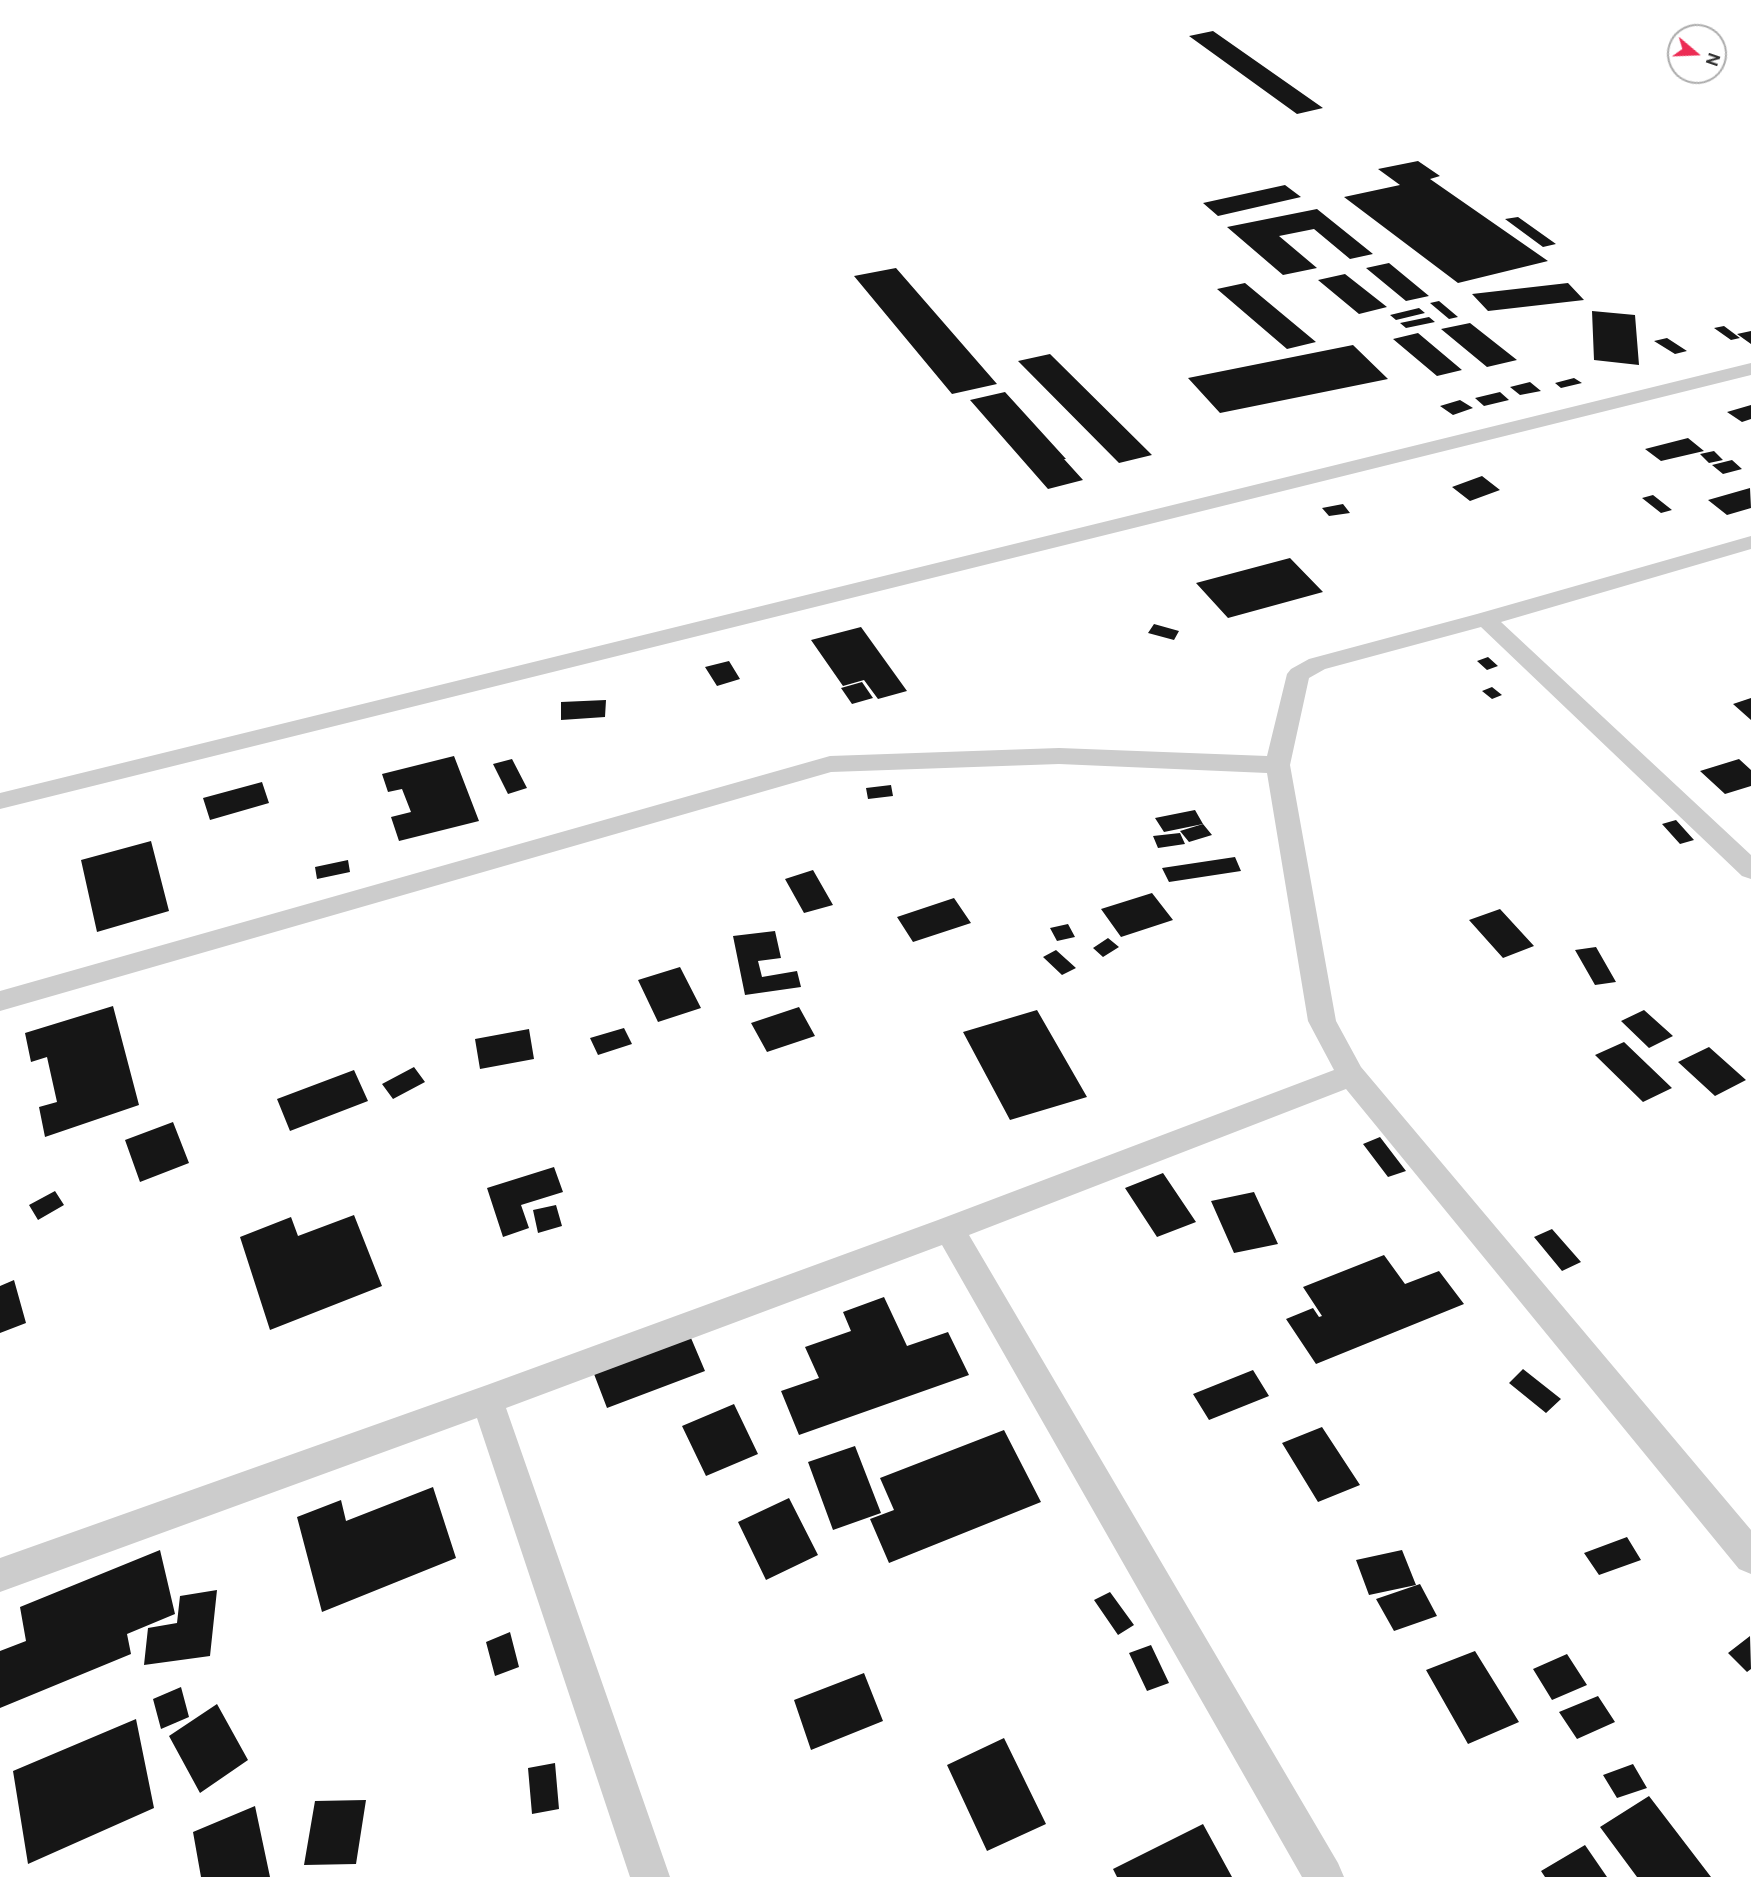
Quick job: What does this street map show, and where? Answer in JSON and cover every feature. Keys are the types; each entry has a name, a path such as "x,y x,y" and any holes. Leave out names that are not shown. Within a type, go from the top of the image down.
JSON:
{"street":[{"path":"0,801 1751,369"},
{"path":"1751,542 1485,619 1317,664 1299,674 1278,765 1322,1021 1351,1075 1751,1557"},
{"path":"1485,619 1751,870"},
{"path":"0,1001 830,764 1059,756 1278,765"},
{"path":"0,1575 487,1400 949,1229 1351,1075"},
{"path":"949,1229 1324,1877"},
{"path":"487,1400 650,1877"}],"building":[{"path":"1213,31 1323,108 1297,114 1189,36"},
{"path":"1418,161 1440,176 1430,179 1548,261 1458,283 1344,197 1400,185 1378,169"},
{"path":"1285,185 1301,197 1218,216 1203,203"},
{"path":"1317,209 1373,254 1350,259 1314,229 1279,236 1317,268 1283,275 1227,227"},
{"path":"1518,217 1556,244 1543,247 1505,219"},
{"path":"1389,263 1429,296 1406,301 1366,268"},
{"path":"896,268 997,384 952,394 854,276"},
{"path":"1345,274 1387,307 1359,314 1318,280"},
{"path":"1245,283 1316,342 1287,349 1217,289"},
{"path":"1568,283 1584,300 1488,311 1472,294"},
{"path":"1439,301 1458,317 1449,319 1430,303"},
{"path":"1419,308 1425,313 1396,320 1390,315"},
{"path":"1592,311 1635,315 1639,365 1594,360"},
{"path":"1429,317 1435,322 1406,328 1400,323"},
{"path":"1470,323 1517,360 1487,367 1441,329"},
{"path":"1724,326 1740,338 1731,340 1714,328"},
{"path":"1751,331 1751,344 1737,334"},
{"path":"1418,333 1462,370 1437,376 1393,339"},
{"path":"1667,338 1687,351 1675,354 1654,341"},
{"path":"1353,345 1388,379 1220,413 1188,378"},
{"path":"1050,354 1152,455 1119,463 1018,361"},
{"path":"1574,378 1582,383 1561,388 1555,383"},
{"path":"1530,382 1541,391 1520,395 1510,387"},
{"path":"1005,392 1083,480 1048,489 970,400"},
{"path":"1500,392 1509,400 1484,406 1475,398"},
{"path":"1460,400 1473,408 1453,415 1440,406"},
{"path":"1751,405 1751,419 1742,422 1727,412"},
{"path":"1688,438 1704,451 1661,461 1645,449"},
{"path":"1714,451 1723,460 1709,463 1700,454"},
{"path":"1732,460 1742,469 1723,474 1712,465"},
{"path":"1482,476 1500,490 1470,501 1452,487"},
{"path":"1750,488 1751,508 1727,515 1708,500"},
{"path":"1653,495 1672,510 1661,513 1642,498"},
{"path":"1343,504 1350,513 1329,516 1322,508"},
{"path":"1290,558 1323,592 1228,618 1196,583"},
{"path":"1154,624 1179,631 1174,640 1148,633"},
{"path":"861,627 907,691 878,699 864,680 843,686 811,640"},
{"path":"1488,657 1498,666 1487,670 1477,661"},
{"path":"729,661 740,679 717,686 705,667"},
{"path":"862,682 873,698 852,704 841,688"},
{"path":"1492,687 1502,695 1492,699 1482,691"},
{"path":"1751,698 1751,720 1733,704"},
{"path":"606,700 605,717 561,720 561,702"},
{"path":"454,756 479,821 399,841 391,817 411,812 402,789 388,792 382,774"},
{"path":"512,759 527,788 508,794 493,764"},
{"path":"1739,759 1751,770 1751,786 1725,794 1700,771"},
{"path":"262,782 269,803 210,820 203,798"},
{"path":"891,785 893,796 868,799 866,788"},
{"path":"1195,810 1203,824 1164,832 1155,818"},
{"path":"1676,820 1694,840 1680,844 1662,824"},
{"path":"1203,824 1212,835 1189,842 1180,831"},
{"path":"1180,833 1185,844 1158,848 1153,836"},
{"path":"151,841 169,911 97,932 81,860"},
{"path":"1235,857 1241,871 1169,882 1162,868"},
{"path":"348,860 350,872 317,879 315,867"},
{"path":"813,870 833,905 804,913 785,879"},
{"path":"1152,893 1173,920 1121,937 1101,909"},
{"path":"954,898 971,923 913,942 897,917"},
{"path":"1500,909 1534,946 1503,958 1469,920"},
{"path":"1068,924 1075,937 1057,941 1050,928"},
{"path":"775,931 781,958 758,961 762,977 797,971 801,987 745,995 733,936"},
{"path":"1108,938 1119,947 1103,957 1093,948"},
{"path":"1596,947 1616,982 1595,985 1575,950"},
{"path":"1056,950 1076,968 1062,975 1043,957"},
{"path":"680,967 701,1008 658,1022 638,980"},
{"path":"113,1006 139,1105 45,1137 39,1107 57,1102 47,1057 31,1062 25,1033"},
{"path":"799,1007 815,1036 767,1052 751,1023"},
{"path":"1037,1010 1087,1097 1010,1120 963,1032"},
{"path":"1644,1010 1673,1036 1649,1048 1621,1021"},
{"path":"624,1028 632,1044 598,1055 590,1038"},
{"path":"529,1029 534,1059 480,1069 475,1039"},
{"path":"1624,1042 1672,1088 1643,1102 1595,1055"},
{"path":"1709,1047 1746,1080 1715,1096 1678,1062"},
{"path":"414,1067 425,1082 393,1099 382,1084"},
{"path":"354,1070 368,1101 290,1131 277,1099"},
{"path":"173,1122 189,1163 140,1182 125,1140"},
{"path":"1380,1137 1406,1171 1388,1177 1363,1144"},
{"path":"554,1167 563,1192 521,1205 529,1228 503,1237 487,1188"},
{"path":"1163,1173 1196,1222 1157,1237 1125,1188"},
{"path":"55,1191 64,1205 38,1220 29,1205"},
{"path":"1254,1192 1278,1244 1234,1253 1211,1201"},
{"path":"556,1205 562,1226 538,1233 533,1210"},
{"path":"354,1215 382,1286 270,1330 240,1237 291,1217 298,1236"},
{"path":"1552,1229 1581,1262 1562,1271 1534,1237"},
{"path":"1384,1255 1405,1284 1439,1271 1464,1304 1316,1364 1286,1319 1313,1308 1319,1317 1322,1316 1303,1287"},
{"path":"14,1280 26,1323 0,1333 0,1286"},
{"path":"884,1297 907,1346 948,1332 969,1375 799,1435 781,1391 819,1378 805,1347 851,1331 843,1312"},
{"path":"691,1338 705,1371 607,1408 594,1374"},
{"path":"1523,1369 1561,1399 1546,1413 1509,1383"},
{"path":"1253,1370 1269,1396 1209,1420 1193,1394"},
{"path":"734,1404 758,1454 706,1476 682,1426"},
{"path":"1322,1427 1360,1485 1318,1502 1282,1443"},
{"path":"1004,1430 1041,1502 889,1563 870,1519 894,1510 880,1478"},
{"path":"855,1446 881,1513 833,1530 808,1462"},
{"path":"433,1487 456,1558 322,1612 297,1517 341,1500 346,1521"},
{"path":"789,1498 818,1555 766,1580 738,1522"},
{"path":"1627,1537 1641,1560 1599,1575 1584,1553"},
{"path":"160,1550 175,1614 127,1634 131,1654 0,1708 0,1651 26,1641 20,1607"},
{"path":"1402,1550 1416,1585 1369,1595 1356,1560"},
{"path":"1420,1584 1437,1616 1394,1631 1376,1599"},
{"path":"217,1590 210,1656 144,1665 148,1628 177,1623 180,1596"},
{"path":"1110,1592 1134,1625 1118,1635 1094,1600"},
{"path":"510,1632 519,1667 495,1676 486,1642"},
{"path":"1750,1636 1751,1669 1747,1672 1728,1653"},
{"path":"1151,1645 1169,1683 1147,1691 1129,1653"},
{"path":"1475,1651 1519,1722 1468,1744 1426,1670"},
{"path":"1567,1654 1587,1685 1552,1700 1533,1669"},
{"path":"864,1673 883,1721 811,1750 794,1700"},
{"path":"181,1687 189,1717 161,1729 153,1699"},
{"path":"1598,1696 1615,1722 1577,1739 1559,1712"},
{"path":"217,1704 248,1760 200,1793 169,1736"},
{"path":"136,1719 154,1808 28,1864 13,1771"},
{"path":"1004,1738 1046,1824 987,1851 947,1765"},
{"path":"555,1763 559,1809 532,1814 528,1768"},
{"path":"1633,1764 1647,1788 1617,1798 1603,1775"},
{"path":"1649,1796 1711,1877 1637,1877 1600,1827"},
{"path":"366,1800 356,1864 304,1865 315,1801"},
{"path":"255,1806 270,1877 201,1877 193,1832"},
{"path":"1203,1824 1232,1877 1117,1877 1113,1869"},
{"path":"1585,1845 1607,1877 1545,1877 1541,1871"}]}
